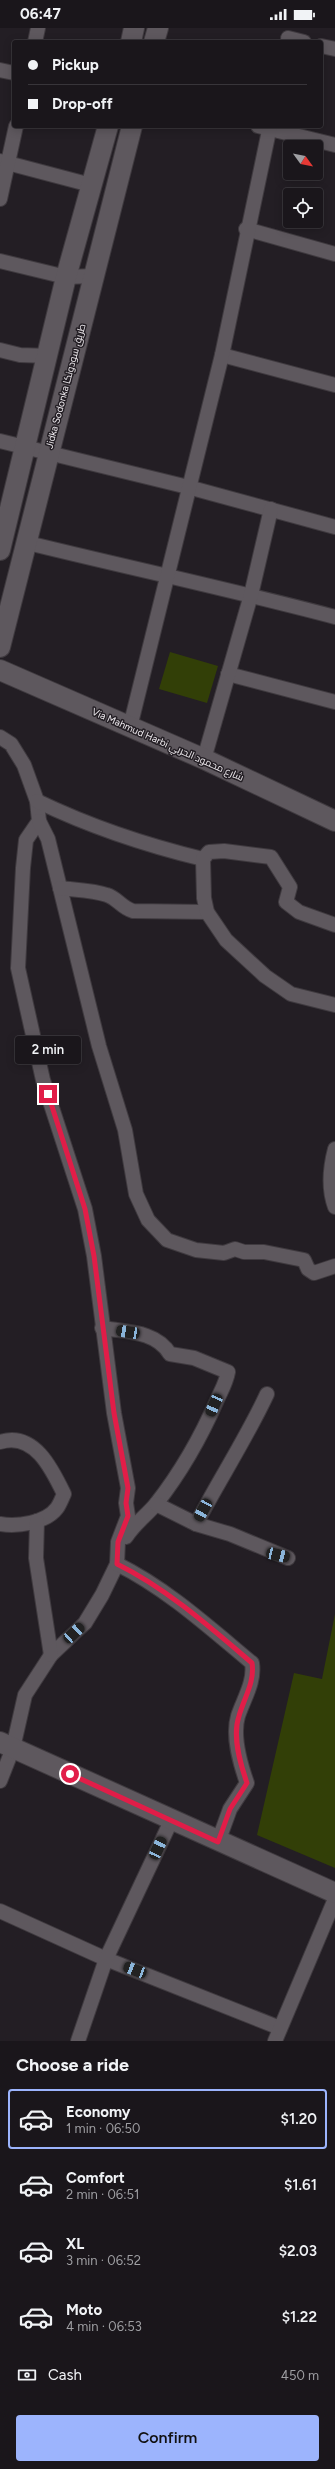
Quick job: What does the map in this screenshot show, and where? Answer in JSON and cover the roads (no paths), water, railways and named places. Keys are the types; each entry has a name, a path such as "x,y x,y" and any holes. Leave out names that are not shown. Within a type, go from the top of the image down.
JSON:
{"main road":[{"path":"131,40 134,28"},
{"path":"155,40 158,28"},
{"path":"1,540 49,356 66,277 107,128"},
{"name":"Jidka Sodonka طريق سودونكا","path":"0,647 28,543 48,453 131,128"},
{"name":"Via Mahmud Harbi شارع محمود الحربي","path":"0,670 204,759 335,821"},
{"path":"7,1745 171,1821 335,1893"}],"street":[{"path":"35,40 38,28"},
{"path":"288,36 299,40"},
{"path":"323,46 335,49"},
{"path":"0,70 12,73"},
{"path":"0,199 4,162 15,128"},
{"path":"130,727 188,487 222,355 266,128"},
{"path":"270,128 335,145"},
{"path":"4,162 91,185"},
{"path":"246,229 335,254"},
{"path":"0,261 66,277 93,276"},
{"path":"0,350 20,355 49,356"},
{"path":"222,355 335,385"},
{"path":"0,441 188,487 335,527"},
{"path":"204,759 251,594 271,509"},
{"path":"28,543 166,577 251,594 335,617"},
{"path":"228,674 335,702"},
{"path":"0,737 11,744 24,765 37,801 39,822 48,839 72,943 81,969 99,1046 125,1130 136,1194 151,1224 167,1240 196,1250 224,1253 235,1249 289,1256 304,1260 308,1269 314,1273 335,1266"},
{"path":"37,801 114,834 147,845 203,859"},
{"path":"39,822 26,840 18,968 43,1080 85,1209 94,1256 102,1328 128,1488 126,1503 128,1516 117,1558"},
{"path":"335,925 299,912 286,902 290,887 271,858 224,851 209,852 203,859 204,898 208,912 226,940 281,987 303,998 335,1005"},
{"path":"60,888 106,894 118,901 125,908 133,911 208,912"},
{"path":"335,1149 331,1163 331,1195 335,1207"},
{"path":"0,1781 7,1745 25,1695 51,1655 85,1623 102,1595 117,1558 134,1524 156,1504 204,1428 226,1382 228,1372 194,1358 170,1354 165,1345 152,1336 102,1328"},
{"path":"196,1524 224,1469 247,1434 267,1394"},
{"path":"0,1442 14,1440 27,1444 48,1460 64,1494 57,1509 37,1521 9,1525 0,1524"},
{"path":"156,1504 196,1524 230,1534 288,1558"},
{"path":"37,1521 36,1558 51,1655"},
{"path":"117,1558 198,1617 252,1663 254,1674 238,1718 240,1761 247,1783 230,1809 218,1842"},
{"path":"78,2041 106,1959 171,1821"},
{"path":"275,2041 335,1899"},
{"path":"0,1911 106,1959 280,2028"}]}
